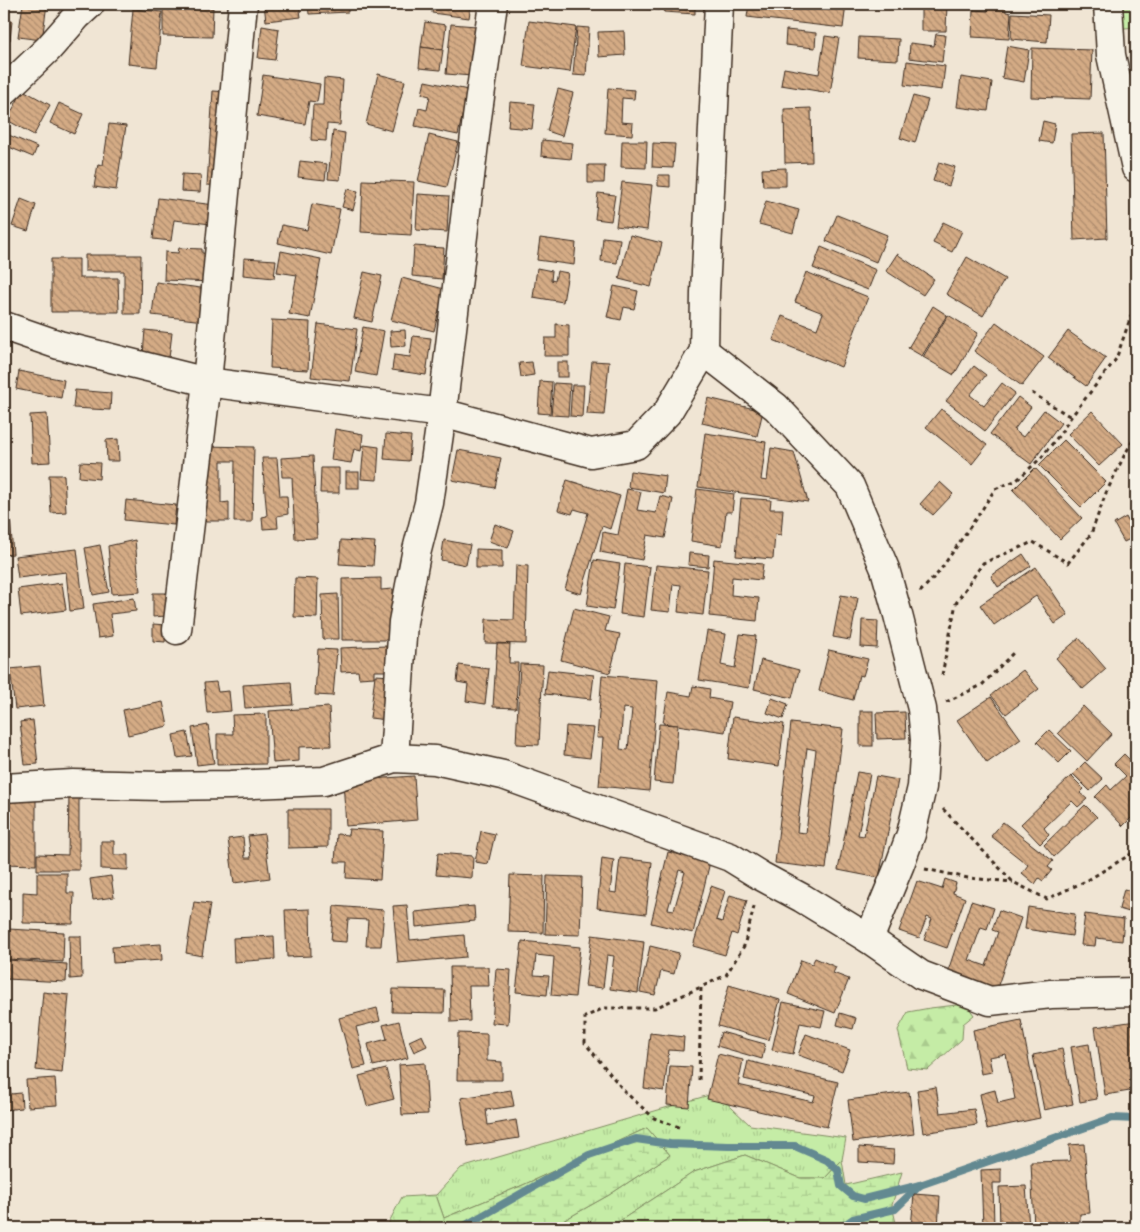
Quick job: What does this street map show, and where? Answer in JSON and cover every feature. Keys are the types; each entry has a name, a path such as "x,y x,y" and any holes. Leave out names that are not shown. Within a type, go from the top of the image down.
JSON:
{"street":[{"path":"4,91 48,49 90,4"},
{"path":"178,630 207,382 243,4"},
{"path":"394,758 403,622 416,554 429,503 442,413 477,118 494,4"},
{"path":"4,326 59,345 207,382 442,413 591,453 636,445 668,413 704,351 705,293 719,4"},
{"path":"1108,4 1111,55 1136,168"},
{"path":"704,351 776,407 850,486 885,569 898,615 922,709 925,740 922,787 911,834 869,939"},
{"path":"4,788 73,784 162,786 324,781 394,758 435,760 503,775 730,857 869,939 921,975 990,1001 1051,994 1136,992"}],"path":[{"path":"898,615 939,572 995,489 1017,480 1040,458 1060,434 1116,359 1136,302"},
{"path":"1032,393 1071,418"},
{"path":"941,679 956,603 983,563 1033,542 1068,563 1092,534 1106,494 1136,435"},
{"path":"922,709 936,708 982,685 1015,651"},
{"path":"922,787 1013,882 1047,899 1088,880 1136,851"},
{"path":"900,864 968,878 1013,882"},
{"path":"679,1127 654,1118 625,1092 585,1043 585,1018 604,1008 655,1008 726,975 744,946 761,876"},
{"path":"699,1080 701,987"}],"green space":[{"path":"1110,4 1136,4 1136,27 1125,28 1111,16"},
{"path":"966,1004 974,1015 963,1024 962,1039 928,1070 907,1068 898,1030 908,1012"},
{"path":"716,1093 750,1125 846,1138 842,1160 825,1178 800,1178 745,1155 694,1172 609,1228 550,1228 609,1195 670,1155 647,1128 523,1185 444,1218 436,1195 461,1168"},
{"path":"647,1128 670,1155 609,1195 550,1228 391,1228 389,1222 402,1197 436,1195 444,1218 523,1185"},
{"path":"745,1155 800,1178 825,1178 842,1160 846,1185 902,1172 892,1205 897,1228 609,1228 694,1172"}],"building":[{"path":"23,4 47,4 42,40 18,37"},
{"path":"170,4 214,4 213,7 170,6"},
{"path":"264,4 299,4 301,17 266,21"},
{"path":"308,4 348,4 348,12 309,14"},
{"path":"433,4 471,4 469,18 432,13"},
{"path":"611,4 660,4 659,10 610,6"},
{"path":"664,4 695,4 695,14 664,12"},
{"path":"749,4 802,4 828,7 829,4 846,4 843,28 747,17"},
{"path":"921,4 947,4 946,31 921,31"},
{"path":"987,4 1005,4 1006,12 1011,13 1009,39 972,37 973,10 988,11"},
{"path":"163,7 213,8 212,37 163,36"},
{"path":"133,9 162,12 157,67 128,64"},
{"path":"1012,13 1049,15 1047,42 1011,39"},
{"path":"4,20 12,21 10,40 4,40"},
{"path":"529,21 576,27 570,72 523,66"},
{"path":"425,22 446,25 443,50 421,47"},
{"path":"451,24 476,26 472,76 446,74"},
{"path":"262,26 279,29 275,60 258,58"},
{"path":"577,27 589,28 586,76 573,75"},
{"path":"786,30 816,33 815,48 785,45"},
{"path":"624,31 625,55 599,57 598,32"},
{"path":"936,34 945,35 942,62 909,58 910,43 934,46"},
{"path":"825,36 839,38 830,93 781,85 784,68 819,74"},
{"path":"859,37 899,39 898,60 858,58"},
{"path":"1007,46 1029,50 1024,82 1002,78"},
{"path":"421,47 443,50 440,70 419,68"},
{"path":"1032,48 1092,50 1090,99 1031,97"},
{"path":"907,61 945,66 942,90 904,85"},
{"path":"378,74 405,81 392,131 366,124"},
{"path":"263,75 320,84 317,102 309,101 305,124 257,116"},
{"path":"961,77 992,82 988,111 957,107"},
{"path":"324,78 343,80 340,125 327,124 326,141 311,140 313,105 323,105"},
{"path":"425,81 468,90 458,135 415,126 419,108 427,110 430,96 422,94"},
{"path":"608,88 635,90 634,99 622,98 621,122 633,123 632,135 605,133"},
{"path":"558,89 573,93 562,136 547,131"},
{"path":"23,90 50,105 34,135 7,120"},
{"path":"213,91 230,92 224,186 207,185"},
{"path":"913,96 928,100 915,143 900,138"},
{"path":"510,102 535,104 532,129 508,127"},
{"path":"59,103 83,114 74,134 50,123"},
{"path":"811,108 812,162 785,163 784,109"},
{"path":"1043,121 1055,124 1052,143 1039,141"},
{"path":"109,124 126,126 116,190 94,187 98,164 103,165"},
{"path":"333,131 345,133 340,180 328,179"},
{"path":"4,133 37,147 33,157 4,145"},
{"path":"1104,133 1107,238 1074,240 1071,134"},
{"path":"429,135 458,142 447,187 418,181"},
{"path":"542,140 573,143 571,159 541,156"},
{"path":"622,141 647,141 646,168 621,167"},
{"path":"653,143 675,144 673,168 652,167"},
{"path":"300,161 327,164 325,180 298,177"},
{"path":"939,162 955,167 949,186 933,181"},
{"path":"588,165 605,165 604,183 588,183"},
{"path":"786,168 786,186 763,186 762,169"},
{"path":"182,174 201,175 200,192 181,191"},
{"path":"658,175 670,175 670,187 658,186"},
{"path":"363,180 414,182 411,235 361,232"},
{"path":"622,182 652,185 647,230 616,226"},
{"path":"347,189 358,191 353,210 342,207"},
{"path":"598,193 615,195 611,221 595,219"},
{"path":"418,194 449,196 447,232 416,230"},
{"path":"158,198 223,206 221,225 174,220 171,241 153,239"},
{"path":"21,199 36,205 28,231 12,226"},
{"path":"766,201 799,210 793,233 759,224"},
{"path":"312,204 340,209 331,255 278,243 282,225 307,230"},
{"path":"837,215 887,235 876,262 826,241"},
{"path":"943,222 962,231 952,252 933,243"},
{"path":"630,235 662,243 651,287 619,279"},
{"path":"603,237 620,239 617,263 601,261"},
{"path":"540,238 576,243 574,265 537,260"},
{"path":"414,246 444,248 442,279 412,276"},
{"path":"821,247 876,270 868,290 813,268"},
{"path":"179,248 202,249 202,253 214,254 212,282 164,280 165,252 178,253"},
{"path":"281,251 321,259 310,318 289,314 297,275 277,272"},
{"path":"897,254 934,279 923,295 886,271"},
{"path":"85,255 141,255 140,314 124,314 124,271 85,271"},
{"path":"967,257 1005,279 983,316 946,294"},
{"path":"244,258 276,260 274,278 243,275"},
{"path":"51,259 79,259 79,278 118,278 119,312 51,312"},
{"path":"537,268 552,271 551,280 555,281 557,271 568,273 563,302 533,297"},
{"path":"364,272 382,276 372,322 354,318"},
{"path":"806,272 868,297 841,367 773,340 782,316 817,329 823,313 795,302"},
{"path":"402,278 444,289 434,331 391,320"},
{"path":"156,282 208,289 204,321 152,315"},
{"path":"614,286 638,291 634,309 624,307 621,320 607,317"},
{"path":"933,306 947,315 922,356 908,348"},
{"path":"948,315 978,333 954,375 923,357"},
{"path":"272,320 310,322 308,370 270,368"},
{"path":"996,322 1044,357 1022,386 974,351"},
{"path":"318,324 357,329 350,381 311,377"},
{"path":"556,324 569,325 569,356 544,356 545,338 556,338"},
{"path":"363,327 384,331 376,376 355,372"},
{"path":"145,330 172,333 169,358 143,355"},
{"path":"405,330 406,346 391,347 390,331"},
{"path":"1068,331 1106,358 1086,386 1048,358"},
{"path":"413,336 431,338 426,375 392,370 394,355 410,357"},
{"path":"592,361 609,362 604,415 587,414"},
{"path":"532,362 534,375 521,377 519,363"},
{"path":"557,362 568,362 568,377 557,377"},
{"path":"974,366 986,375 970,395 984,406 1002,383 1015,393 985,431 946,401"},
{"path":"19,371 64,380 61,398 16,389"},
{"path":"540,381 552,382 550,414 538,413"},
{"path":"554,383 570,384 568,416 551,415"},
{"path":"572,385 584,385 582,417 570,416"},
{"path":"75,390 111,393 110,410 73,408"},
{"path":"1018,397 1031,407 1014,430 1023,437 1044,410 1061,423 1031,464 990,434"},
{"path":"708,398 763,411 757,436 702,423"},
{"path":"941,409 987,445 972,464 926,427"},
{"path":"1092,411 1123,444 1099,466 1068,434"},
{"path":"47,414 50,462 32,463 30,415"},
{"path":"335,429 363,434 361,451 354,449 351,463 331,460"},
{"path":"705,433 766,442 761,480 767,481 771,448 794,452 808,502 698,487"},
{"path":"386,434 411,436 409,461 384,459"},
{"path":"118,439 119,461 107,461 106,440"},
{"path":"1064,440 1106,482 1081,507 1039,465"},
{"path":"364,445 379,447 377,480 361,479"},
{"path":"202,446 254,447 252,522 234,522 235,461 221,461 221,503 229,502 229,521 202,521"},
{"path":"458,450 501,458 495,488 452,480"},
{"path":"313,456 317,538 295,539 292,477 282,477 281,458"},
{"path":"262,458 277,458 280,496 287,496 288,514 277,516 278,528 263,529 262,517 267,516"},
{"path":"80,462 100,463 99,479 79,477"},
{"path":"321,468 339,468 339,493 320,493"},
{"path":"1035,468 1082,518 1060,539 1013,490"},
{"path":"630,471 666,476 664,493 628,487"},
{"path":"346,472 359,472 359,488 346,488"},
{"path":"49,475 64,475 66,512 51,513"},
{"path":"567,480 620,496 610,529 602,526 581,594 565,589 588,513 574,509 572,514 558,510"},
{"path":"940,482 953,494 933,515 920,504"},
{"path":"627,489 641,492 637,510 656,513 660,496 673,499 665,538 647,535 642,560 600,552 603,532 618,535"},
{"path":"697,489 734,494 732,512 726,512 722,546 691,541"},
{"path":"741,498 771,500 770,509 783,509 781,535 775,534 773,559 736,556"},
{"path":"126,500 176,505 174,525 124,520"},
{"path":"4,516 10,516 13,554 4,555"},
{"path":"1126,517 1136,536 1124,542 1114,524"},
{"path":"495,524 514,531 508,548 489,541"},
{"path":"135,540 140,592 112,594 108,546"},
{"path":"341,540 375,542 373,566 339,564"},
{"path":"444,540 470,545 466,565 441,560"},
{"path":"100,545 109,592 93,595 85,548"},
{"path":"77,549 84,609 70,611 66,572 18,578 15,556"},
{"path":"476,549 502,550 502,568 476,568"},
{"path":"689,553 709,555 708,567 688,565"},
{"path":"1023,554 1031,566 998,587 991,576"},
{"path":"714,559 763,564 761,580 732,577 731,595 759,598 757,621 709,616"},
{"path":"594,560 620,564 613,610 587,606"},
{"path":"625,564 650,567 644,617 620,614"},
{"path":"516,565 528,566 526,644 485,643 486,619 514,620"},
{"path":"656,565 708,570 703,615 678,612 681,585 673,584 670,612 651,610"},
{"path":"1036,567 1068,615 1055,624 1036,596 994,625 980,605"},
{"path":"295,578 318,579 317,618 294,617"},
{"path":"381,578 381,590 393,589 393,640 342,640 342,579"},
{"path":"62,583 66,610 21,616 18,589"},
{"path":"153,593 166,593 166,616 153,617"},
{"path":"338,594 339,639 323,639 322,595"},
{"path":"841,595 858,598 850,640 833,637"},
{"path":"134,598 136,611 110,614 113,636 98,638 93,604"},
{"path":"574,608 609,617 605,631 620,634 610,673 561,660"},
{"path":"862,620 878,621 877,648 861,647"},
{"path":"153,624 166,625 165,642 153,641"},
{"path":"707,631 726,634 721,665 735,668 740,634 756,636 749,688 699,680"},
{"path":"1079,638 1106,669 1083,689 1056,658"},
{"path":"497,644 510,644 509,663 518,663 516,708 493,707"},
{"path":"386,646 387,671 374,671 374,677 359,678 358,671 341,672 340,648"},
{"path":"1136,647 1136,658 1131,652"},
{"path":"318,649 337,650 333,696 315,695"},
{"path":"829,650 868,659 863,676 859,675 853,700 819,691"},
{"path":"761,660 799,670 792,698 754,689"},
{"path":"520,664 543,665 539,745 516,744"},
{"path":"459,665 489,669 485,704 466,701 468,684 457,682"},
{"path":"40,666 44,706 15,709 10,669"},
{"path":"548,670 594,675 591,699 545,694"},
{"path":"1023,670 1039,689 1006,714 991,695"},
{"path":"375,675 392,676 387,720 370,718"},
{"path":"602,675 658,680 649,791 599,786 603,738 597,738","holes":["623,708 632,709 628,750 620,749"]},
{"path":"216,682 218,692 229,691 231,711 207,713 204,683"},
{"path":"291,682 293,705 245,708 243,685"},
{"path":"693,686 710,689 709,698 730,702 725,732 663,723 668,692 691,696"},
{"path":"991,697 1021,739 987,763 957,720"},
{"path":"772,698 788,704 783,719 767,713"},
{"path":"163,702 168,726 128,735 123,710"},
{"path":"1083,706 1112,734 1087,761 1058,733"},
{"path":"329,707 331,746 299,747 299,761 273,763 269,711"},
{"path":"860,711 873,711 873,746 860,746"},
{"path":"905,712 906,738 877,739 876,713"},
{"path":"266,714 266,764 217,765 217,734 233,734 232,715"},
{"path":"733,717 784,724 779,766 728,759"},
{"path":"33,720 38,764 25,765 20,722"},
{"path":"791,723 843,729 826,869 775,863","holes":["807,748 816,750 806,833 797,832"]},
{"path":"659,724 678,725 673,784 654,782"},
{"path":"208,725 214,763 197,765 192,728"},
{"path":"566,726 594,728 590,758 564,755"},
{"path":"1049,730 1071,751 1059,763 1037,742"},
{"path":"187,732 192,756 177,758 173,735"},
{"path":"1124,754 1136,766 1136,813 1123,826 1095,797 1107,785 1111,790 1126,776 1114,764"},
{"path":"1085,762 1103,779 1090,791 1073,774"},
{"path":"857,772 870,774 858,835 864,836 876,776 898,780 879,878 838,870"},
{"path":"414,776 417,820 346,826 343,781"},
{"path":"1071,776 1084,789 1080,793 1087,799 1078,807 1072,801 1044,828 1049,835 1040,844 1021,824"},
{"path":"69,794 79,794 79,870 37,870 37,854 68,855"},
{"path":"4,795 36,796 36,865 4,864"},
{"path":"1085,805 1097,817 1054,857 1044,845"},
{"path":"288,809 328,809 328,847 288,848"},
{"path":"1003,822 1053,861 1048,867 1052,870 1043,881 1039,878 1035,884 1022,873 1028,865 991,836"},
{"path":"349,829 383,831 380,880 346,878 347,862 335,862 337,834 348,835"},
{"path":"481,831 495,834 488,864 475,862"},
{"path":"264,834 270,878 234,883 228,839 243,837 245,858 251,858 248,836"},
{"path":"101,841 114,841 114,855 128,855 128,870 101,869"},
{"path":"668,852 710,862 693,933 651,923","holes":["679,870 685,872 674,910 668,909"]},
{"path":"438,853 473,856 472,878 436,875"},
{"path":"602,858 614,860 610,892 616,893 620,858 652,862 646,914 597,908"},
{"path":"37,873 67,873 67,893 74,893 73,924 23,923 23,892 37,893"},
{"path":"510,875 544,876 543,933 508,932"},
{"path":"111,876 114,897 93,900 90,879"},
{"path":"547,876 582,877 580,935 545,934"},
{"path":"945,879 956,883 953,893 965,898 947,948 924,940 932,919 927,917 919,938 899,931 917,881 942,889"},
{"path":"711,886 725,891 716,920 722,922 730,895 747,900 737,935 732,933 725,955 693,946"},
{"path":"1124,889 1136,892 1136,914 1119,909"},
{"path":"971,901 994,908 987,929 981,927 969,960 986,966 998,932 992,930 999,910 1021,918 996,991 947,974"},
{"path":"194,902 210,904 202,956 186,953"},
{"path":"407,905 410,940 464,935 466,957 398,963 393,906"},
{"path":"334,906 384,910 381,946 366,946 368,920 348,919 346,942 331,941"},
{"path":"474,906 475,921 416,927 415,912"},
{"path":"1028,907 1075,914 1072,936 1025,929"},
{"path":"310,909 311,956 287,957 285,910"},
{"path":"1085,914 1124,919 1122,941 1096,938 1095,946 1081,945"},
{"path":"8,929 64,932 63,962 6,959"},
{"path":"1134,929 1136,929 1136,973 1130,972"},
{"path":"592,935 644,942 638,993 610,989 614,956 607,955 603,988 585,986"},
{"path":"69,936 81,936 82,978 70,979"},
{"path":"274,936 275,959 234,962 233,938"},
{"path":"522,941 580,947 575,997 551,995 554,957 536,955 534,975 549,976 547,995 516,992"},
{"path":"161,944 162,960 113,963 112,947"},
{"path":"650,946 679,953 674,974 661,971 655,995 640,992"},
{"path":"815,958 836,967 833,973 849,979 835,1013 788,994 801,960 812,964"},
{"path":"7,960 67,964 66,982 6,979"},
{"path":"450,967 488,967 489,986 469,986 470,1021 451,1022"},
{"path":"496,969 511,970 508,1024 492,1023"},
{"path":"729,985 780,1000 769,1040 718,1026"},
{"path":"393,989 445,990 444,1013 392,1012"},
{"path":"43,992 69,995 62,1073 36,1070"},
{"path":"783,1002 825,1011 821,1027 800,1023 793,1054 772,1050"},
{"path":"377,1008 380,1021 356,1027 366,1066 353,1069 339,1018"},
{"path":"840,1013 856,1018 853,1029 837,1025"},
{"path":"1021,1020 1040,1118 987,1129 980,1094 995,1090 998,1103 1015,1099 1006,1054 989,1057 992,1072 981,1074 973,1030"},
{"path":"399,1021 408,1058 373,1066 368,1044 387,1039 383,1025"},
{"path":"1136,1021 1136,1090 1105,1095 1095,1027"},
{"path":"721,1032 765,1044 762,1059 717,1046"},
{"path":"458,1033 487,1034 487,1061 502,1062 502,1080 457,1080"},
{"path":"650,1033 684,1037 683,1051 669,1050 664,1091 644,1088"},
{"path":"806,1034 850,1050 842,1071 798,1055"},
{"path":"422,1035 427,1046 414,1052 409,1041"},
{"path":"1089,1044 1097,1099 1080,1102 1071,1047"},
{"path":"1062,1049 1073,1104 1044,1110 1033,1055"},
{"path":"718,1054 743,1060 738,1085 813,1102 815,1096 744,1079 748,1061 838,1082 827,1127 707,1099"},
{"path":"425,1063 428,1114 402,1115 399,1065"},
{"path":"670,1066 692,1067 689,1107 667,1105"},
{"path":"386,1069 394,1099 367,1106 359,1076"},
{"path":"55,1078 57,1105 28,1107 26,1080"},
{"path":"10,1083 11,1094 21,1093 22,1108 4,1110 4,1084"},
{"path":"936,1087 940,1113 974,1109 977,1125 923,1133 917,1090"},
{"path":"511,1090 514,1106 486,1110 488,1125 516,1120 519,1138 468,1146 461,1098"},
{"path":"909,1092 914,1134 853,1142 848,1100"},
{"path":"1084,1144 1090,1213 1080,1214 1080,1228 1034,1228 1031,1162 1070,1161 1069,1145"},
{"path":"859,1147 894,1150 893,1164 859,1162"},
{"path":"1001,1169 1001,1183 993,1183 994,1228 983,1228 981,1170"},
{"path":"1026,1186 1029,1228 1000,1228 999,1187"},
{"path":"914,1194 940,1196 938,1228 911,1228"}],"waterway":[{"path":"840,1228 853,1219 895,1209 920,1185 1112,1118 1136,1119"},
{"path":"461,1228 589,1155 636,1139 670,1144 795,1146 827,1160 838,1170 841,1186 853,1196 864,1199 920,1185"}]}
